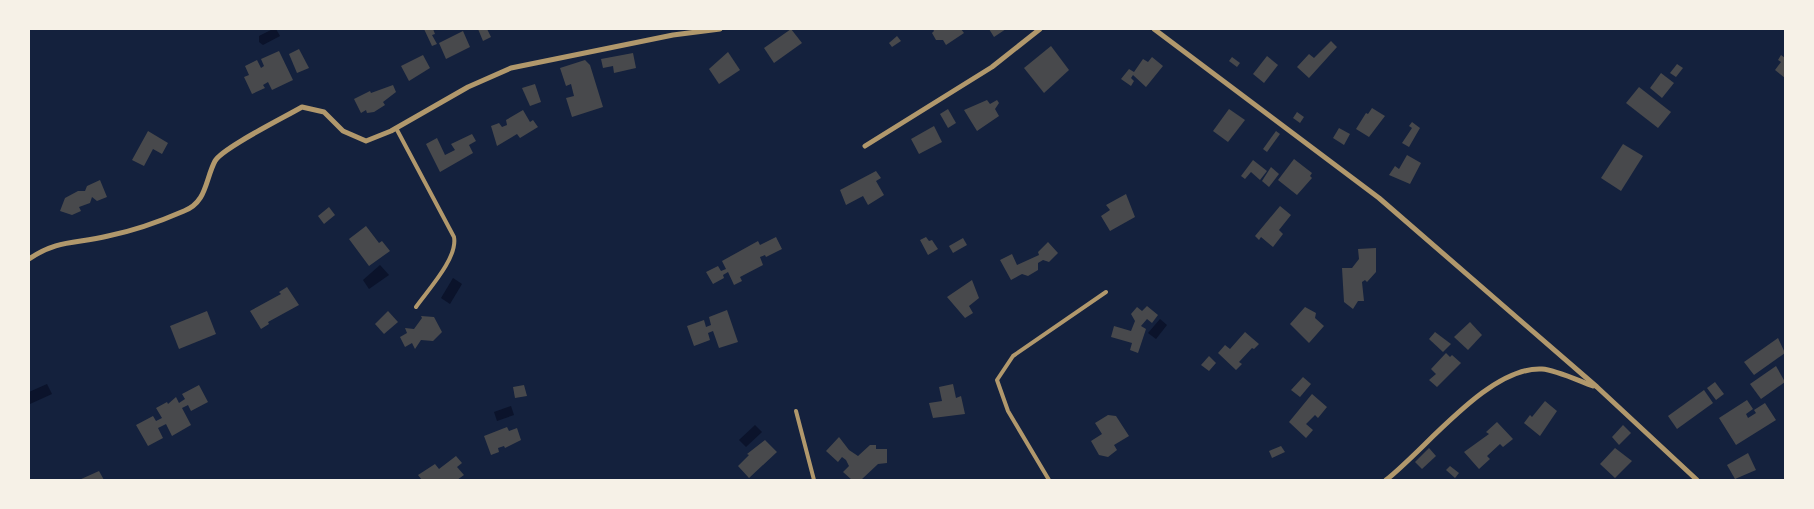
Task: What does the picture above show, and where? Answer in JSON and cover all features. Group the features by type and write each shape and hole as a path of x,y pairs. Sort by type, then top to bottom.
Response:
{"street":[{"path":"29,259 42,250 66,241 108,236 186,211 202,199 215,160 232,147 302,107 324,112 343,131 366,141 396,128 468,87 512,68 673,35 720,29"},
{"path":"865,146 992,66 1040,29"},
{"path":"1154,29 1379,198 1597,387 1697,480"},
{"path":"1386,480 1485,390 1514,374 1542,369 1597,387"}],"lane":[{"path":"396,128 454,237 455,246 451,256 416,308"},
{"path":"1049,480 1008,412 997,380 1013,356 1106,292"},
{"path":"796,412 814,480"}],"water":[{"path":"276,29 280,36 263,45 259,42 259,36"},
{"path":"380,265 389,275 369,289 363,280"},
{"path":"453,278 462,284 450,304 441,298"},
{"path":"1160,319 1167,325 1156,339 1148,333"},
{"path":"47,384 52,394 30,404 29,392"},
{"path":"511,406 514,415 497,421 494,412"},
{"path":"755,425 762,432 746,447 739,440"}],"building":[{"path":"424,29 433,29 435,34 432,35 437,44 432,46"},
{"path":"478,29 487,29 491,37 483,41"},
{"path":"791,29 802,43 774,63 764,48"},
{"path":"933,29 961,29 964,33 946,45 943,40 936,40 932,33"},
{"path":"989,29 1006,29 994,37"},
{"path":"463,31 470,47 446,59 439,43"},
{"path":"897,36 901,41 892,47 889,43"},
{"path":"1331,41 1337,47 1309,78 1297,67 1309,54 1314,58"},
{"path":"1051,46 1069,70 1044,93 1024,68"},
{"path":"299,49 309,68 297,73 289,54"},
{"path":"279,51 293,80 272,90 268,82 263,85 265,88 252,94 244,77 249,75 245,66 257,60 261,68 264,66 261,59"},
{"path":"728,52 740,70 719,84 709,69"},
{"path":"633,53 636,68 614,73 613,66 603,68 601,59"},
{"path":"423,55 430,68 409,81 401,66"},
{"path":"1781,55 1785,58 1785,78 1775,70 1781,62 1778,60"},
{"path":"1267,56 1278,65 1264,83 1253,74"},
{"path":"1152,57 1163,66 1146,87 1133,75 1131,78 1134,81 1131,86 1121,79 1129,69 1134,72 1143,59 1148,62"},
{"path":"1232,57 1240,63 1237,67 1229,61"},
{"path":"585,60 590,65 603,107 572,117 566,98 574,96 571,84 566,86 560,68"},
{"path":"1677,64 1683,68 1676,77 1670,73"},
{"path":"1661,73 1674,83 1662,98 1650,88"},
{"path":"535,84 541,102 530,106 522,88"},
{"path":"393,85 396,92 383,102 385,105 374,112 367,113 366,110 361,113 354,99 370,91 371,93"},
{"path":"1639,87 1671,112 1658,128 1626,103"},
{"path":"987,100 990,104 997,100 999,103 995,109 999,116 977,131 964,110"},
{"path":"1372,108 1385,116 1369,137 1356,129 1366,113 1368,114"},
{"path":"948,109 956,123 948,128 940,114"},
{"path":"1229,109 1245,120 1228,142 1213,131"},
{"path":"523,110 530,122 533,120 538,127 520,138 517,134 497,146 491,126 499,123 502,127 507,125 506,120"},
{"path":"1297,112 1304,117 1300,123 1293,118"},
{"path":"1412,122 1420,128 1409,147 1402,143 1412,128 1409,126"},
{"path":"934,126 942,142 919,154 911,139"},
{"path":"1339,128 1350,134 1344,145 1333,138"},
{"path":"148,131 168,143 162,154 153,149 144,166 132,160"},
{"path":"1276,131 1280,134 1267,152 1263,149"},
{"path":"472,134 476,141 469,145 473,153 440,172 426,144 437,138 445,155 455,150 451,144"},
{"path":"1623,144 1643,156 1621,191 1601,178"},
{"path":"1407,155 1421,163 1410,184 1389,175 1395,166 1399,169"},
{"path":"1294,159 1312,173 1310,176 1312,178 1297,195 1278,180"},
{"path":"1253,160 1267,171 1260,180 1251,172 1245,179 1241,176"},
{"path":"1271,167 1279,174 1269,187 1262,181"},
{"path":"876,171 881,178 876,181 884,195 868,205 863,196 846,205 840,190"},
{"path":"100,180 107,197 97,201 92,197 90,203 79,207 81,211 72,215 60,211 65,198 78,191 85,191 87,186"},
{"path":"1126,194 1135,217 1110,231 1101,216 1110,210 1106,205"},
{"path":"1280,206 1291,215 1279,230 1283,234 1273,247 1261,237 1259,240 1255,236"},
{"path":"329,207 335,215 324,224 318,216"},
{"path":"366,226 379,243 382,241 390,251 369,266 349,239"},
{"path":"776,237 782,249 766,257 765,255 760,257 763,265 740,277 742,281 734,285 728,272 723,275 724,278 713,284 706,272 718,266 721,271 726,269 722,261 758,241 760,245"},
{"path":"926,237 929,241 932,240 938,249 928,255 920,240"},
{"path":"963,238 967,245 953,253 949,246"},
{"path":"1048,242 1058,253 1049,262 1043,260 1038,263 1038,270 1028,276 1022,274 1011,280 1000,260 1012,254 1017,265 1039,255 1038,252"},
{"path":"1376,248 1376,272 1367,282 1365,280 1362,282 1364,301 1358,301 1353,309 1344,302 1342,268 1352,268 1359,259 1358,249"},
{"path":"972,280 979,298 969,306 973,313 965,318 947,297"},
{"path":"287,287 299,305 268,322 269,324 261,329 250,311 281,294 279,292"},
{"path":"1147,306 1158,315 1152,323 1147,319 1141,326 1146,329 1138,353 1130,350 1132,343 1111,337 1114,326 1131,331 1135,321 1131,314 1137,307 1142,311"},
{"path":"1305,307 1316,313 1315,318 1324,326 1309,343 1290,324"},
{"path":"727,310 738,342 719,348 713,331 708,333 710,340 694,346 687,326 704,320 706,327 711,325 709,317"},
{"path":"207,311 216,334 179,349 170,326"},
{"path":"388,311 398,322 384,334 375,324"},
{"path":"421,316 434,317 442,332 433,341 421,340 415,349 412,343 405,347 400,337 407,333 405,328 414,329 422,318"},
{"path":"1470,322 1482,335 1468,350 1454,337"},
{"path":"1245,332 1259,344 1254,349 1252,348 1239,362 1242,364 1236,370 1218,353 1225,345 1230,349"},
{"path":"1435,332 1451,344 1443,352 1429,339"},
{"path":"1778,338 1785,353 1754,375 1744,362"},
{"path":"1446,353 1450,357 1452,355 1461,363 1437,387 1429,380 1436,374 1431,369"},
{"path":"1209,356 1216,363 1209,371 1201,365"},
{"path":"1776,366 1785,382 1761,399 1750,384"},
{"path":"1303,377 1311,384 1300,397 1291,390"},
{"path":"1715,382 1724,394 1716,400 1707,388"},
{"path":"953,384 956,398 961,396 965,414 933,418 929,403 942,401 939,387"},
{"path":"199,385 208,402 191,411 188,405 182,408 191,425 172,436 166,424 158,428 163,438 148,446 136,425 153,416 156,421 162,418 156,408 167,402 168,404 176,397 179,403 185,399 182,394"},
{"path":"524,385 527,396 515,398 513,387"},
{"path":"1704,390 1713,403 1677,429 1668,416"},
{"path":"1312,394 1327,407 1318,418 1315,415 1306,424 1313,430 1306,438 1289,422"},
{"path":"1747,400 1753,409 1746,414 1748,418 1756,413 1754,410 1765,403 1776,420 1736,445 1719,418"},
{"path":"1545,401 1557,411 1540,436 1524,423 1530,415 1532,417"},
{"path":"1108,415 1116,416 1129,436 1114,445 1117,450 1108,457 1099,455 1091,441 1102,434 1095,423"},
{"path":"1497,422 1513,439 1503,447 1500,444 1487,456 1490,459 1479,469 1464,452 1489,434 1486,432"},
{"path":"1623,425 1631,433 1619,445 1612,437"},
{"path":"507,427 509,431 517,428 521,440 505,448 504,446 498,448 499,452 491,455 484,436"},
{"path":"839,437 849,450 858,456 870,445 876,445 876,449 887,449 887,463 878,464 861,480 852,480 843,472 849,466 846,460 842,457 838,462 826,451"},
{"path":"765,440 777,452 749,478 738,466 749,455 747,454"},
{"path":"1281,446 1285,452 1272,458 1269,451"},
{"path":"1429,448 1436,456 1422,469 1415,462"},
{"path":"1615,448 1632,461 1615,478 1600,464"},
{"path":"1748,453 1756,470 1735,479 1727,465"},
{"path":"456,456 462,463 457,467 464,475 457,480 422,480 418,475 435,464 439,469"},
{"path":"1450,466 1459,473 1455,478 1446,470"},
{"path":"99,471 104,480 79,480"}]}
